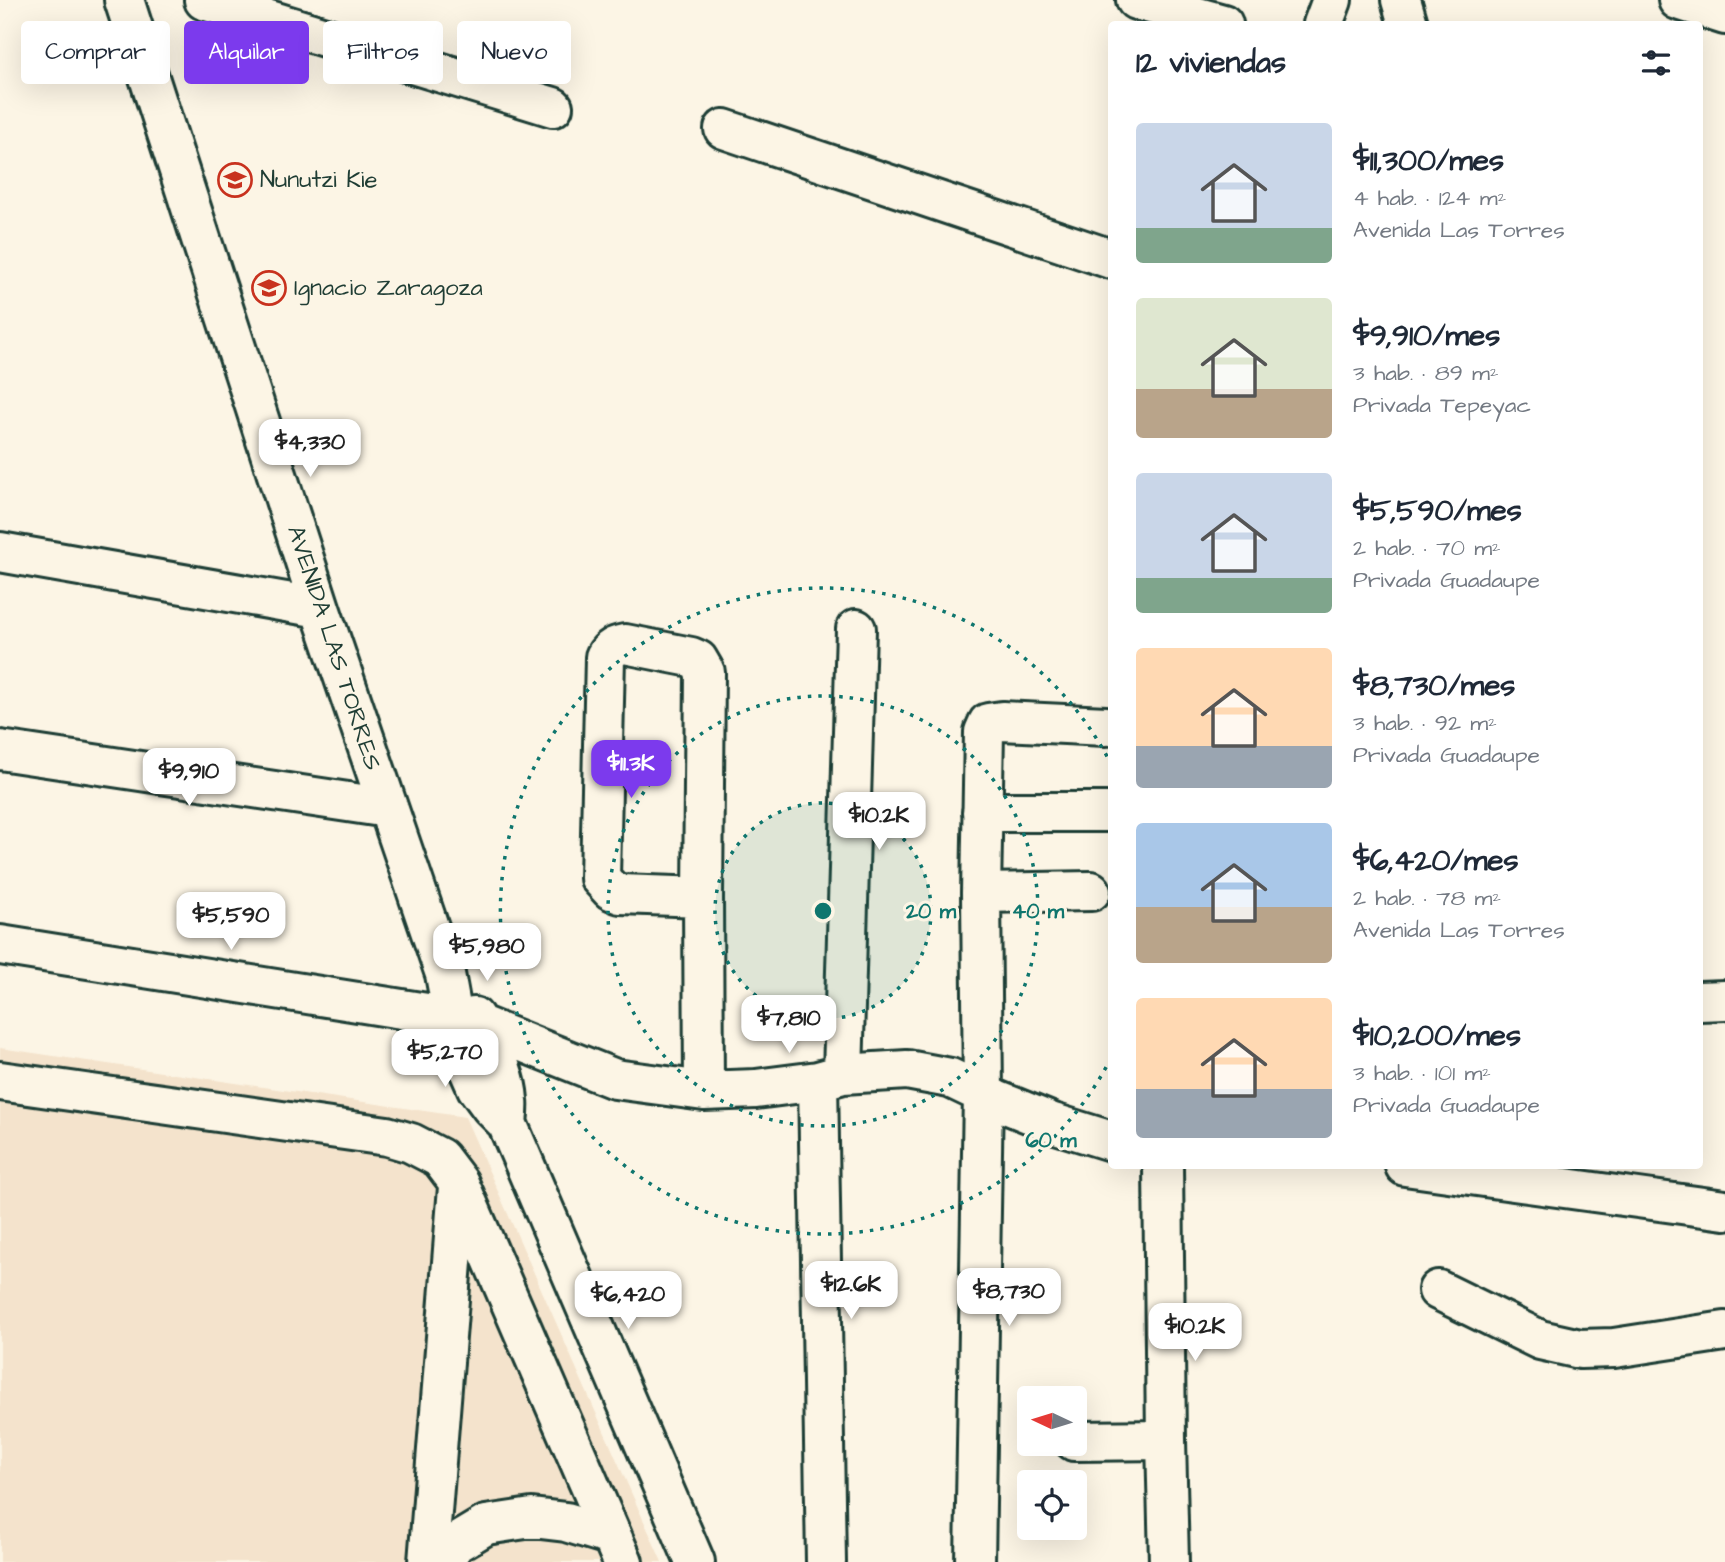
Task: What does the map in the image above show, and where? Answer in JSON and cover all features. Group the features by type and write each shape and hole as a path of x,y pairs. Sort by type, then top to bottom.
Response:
{"street":[{"name":"AVENIDA LAS TORRES","path":"124,0 320,608 445,974 466,1021 494,1052 505,1081 509,1102 507,1123 695,1562"},
{"path":"204,0 553,107"},
{"path":"1136,0 1212,21"},
{"path":"1324,21 1332,0"},
{"path":"1401,0 1407,21"},
{"path":"1678,0 1725,15"},
{"path":"724,129 1108,258"},
{"path":"0,552 320,608"},
{"path":"826,1562 830,1078 856,629"},
{"path":"703,897 620,894 611,890 600,878 605,657 609,649 616,646 625,644 691,657 698,660 705,672 704,1091"},
{"path":"975,1562 983,1094 981,893 984,733 988,723 1002,721 1106,726"},
{"path":"0,750 388,808"},
{"path":"982,811 1106,812"},
{"path":"981,893 1091,891"},
{"path":"0,945 466,1021 615,1079 704,1091 756,1089 907,1070 950,1078 1053,1123 1108,1140"},
{"path":"1703,1001 1725,1000"},
{"path":"0,1081 387,1136 411,1143 440,1158 459,1183 618,1549"},
{"path":"1163,1169 1169,1562"},
{"path":"1427,1169 1725,1210"},
{"path":"428,1562 459,1183"},
{"path":"1438,1290 1540,1340 1580,1349 1614,1348 1725,1331"},
{"path":"1087,1441 1166,1440"},
{"path":"441,1562 456,1543 486,1524 532,1518 566,1522 618,1549"}],"shaded area":[{"path":"0,1048 465,1117 662,1562 0,1562"}],"place":[{"name":"Nunutzi Kie","path":"235,180"},
{"name":"Ignacio Zaragoza","path":"269,288"}]}
